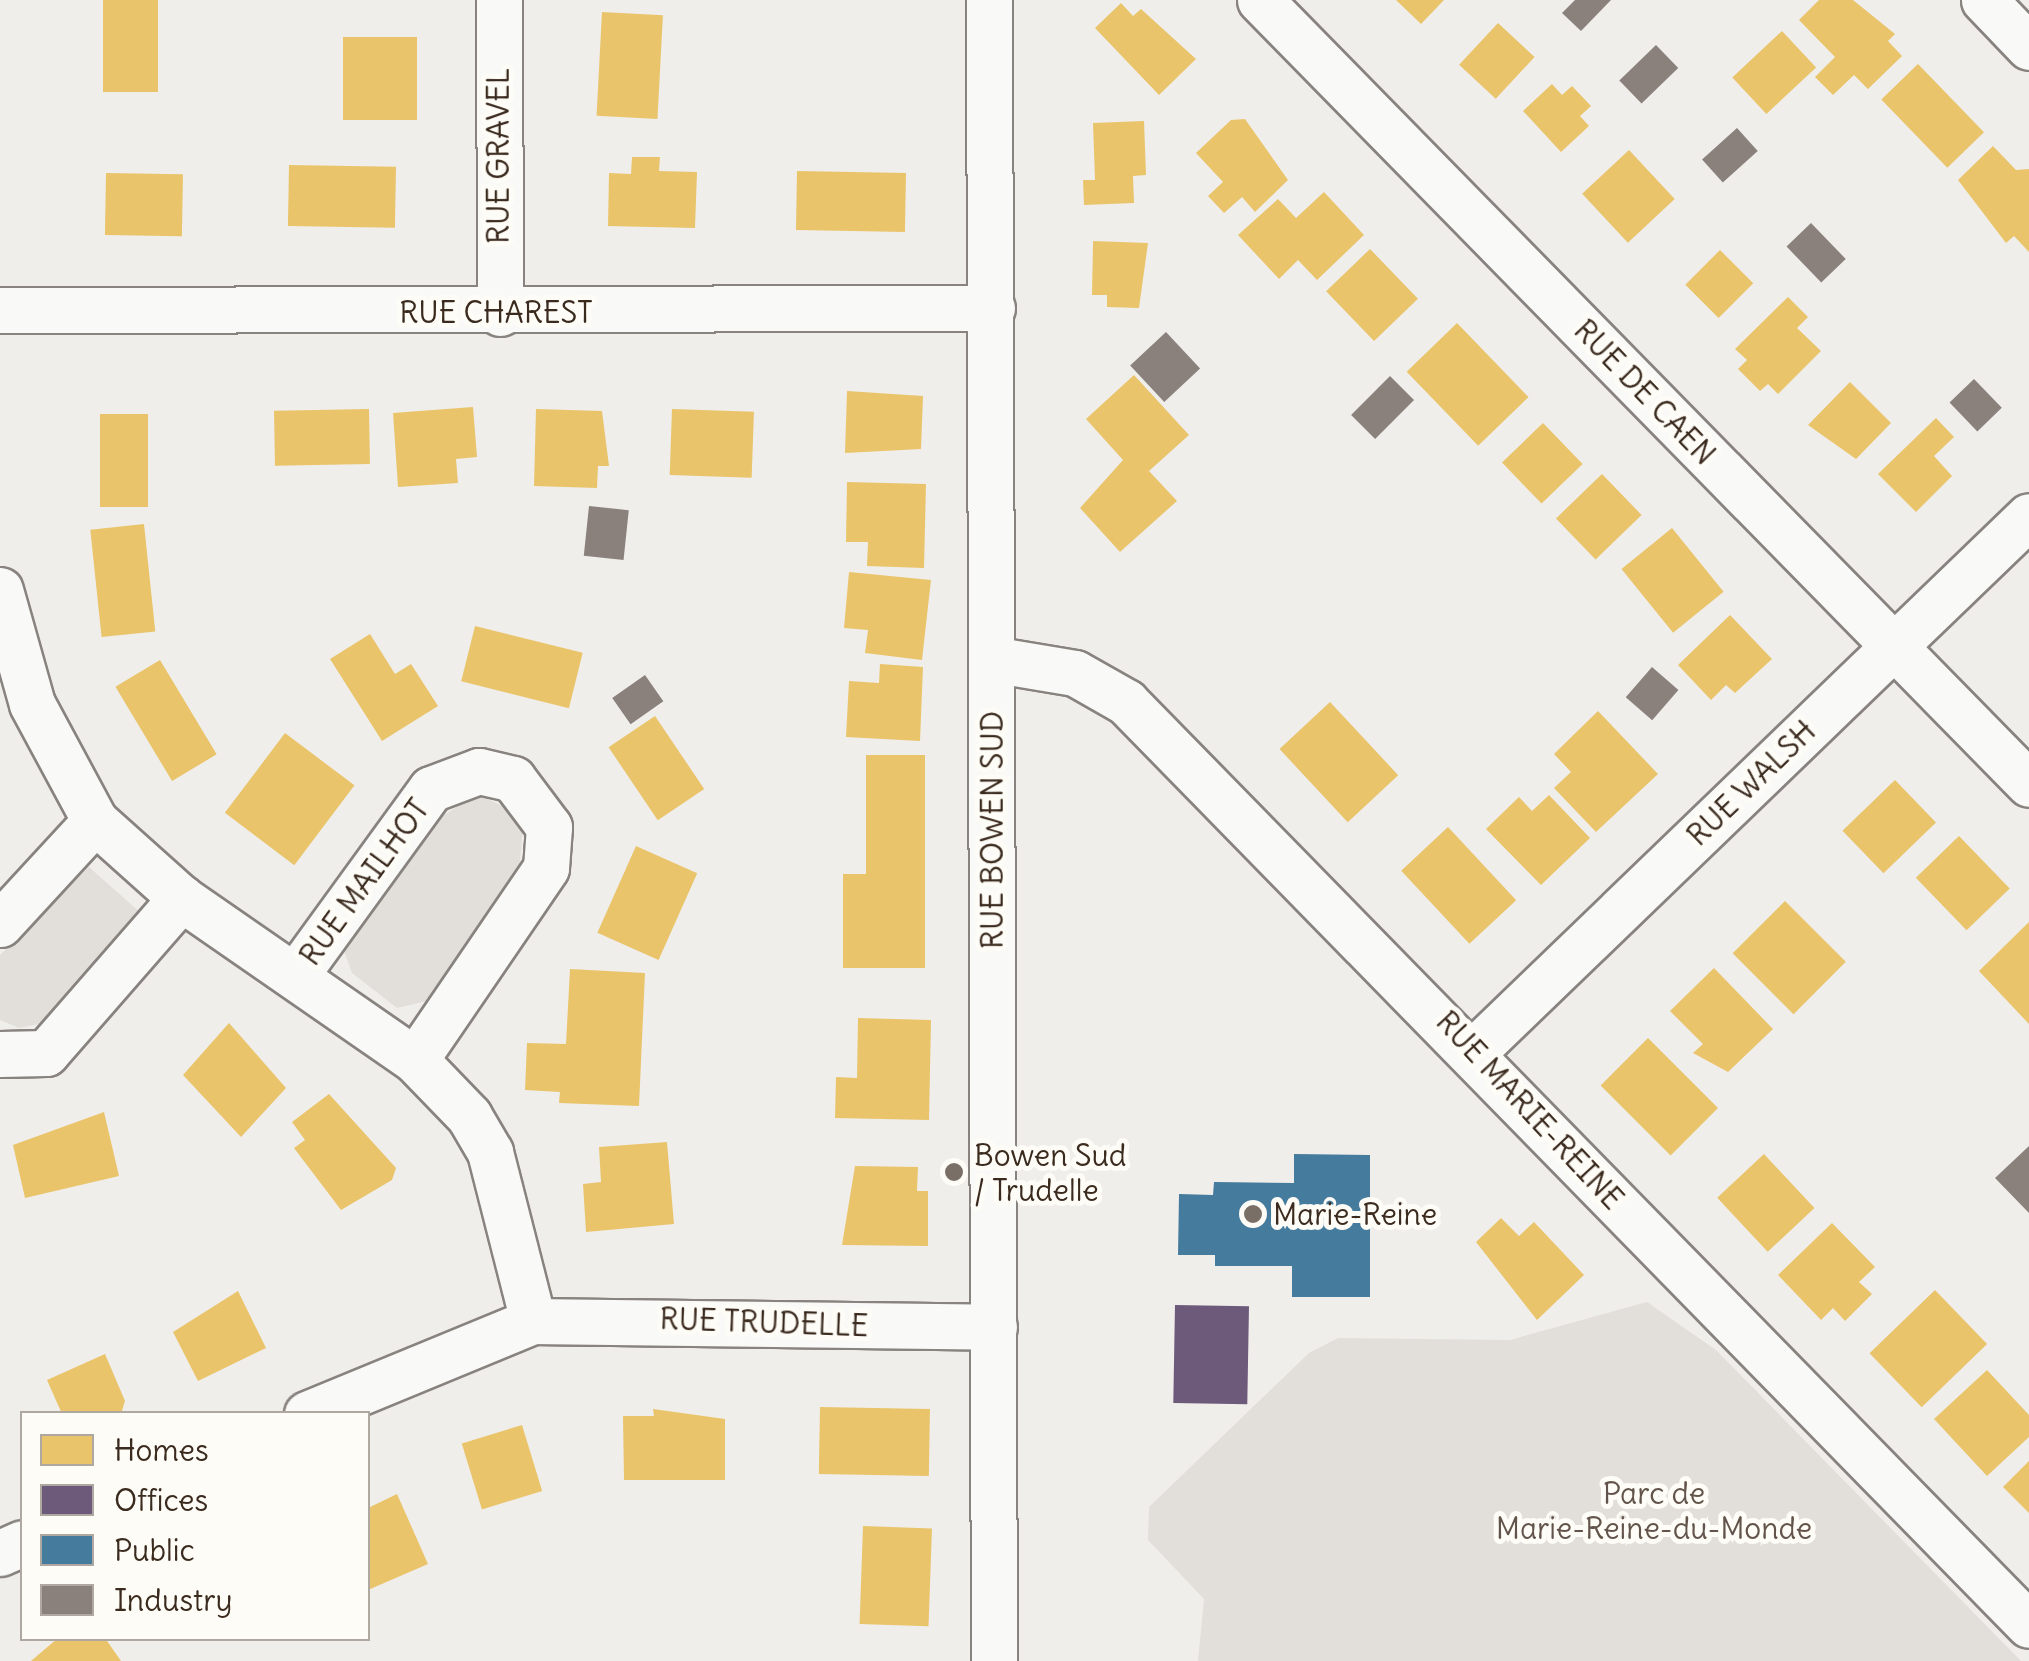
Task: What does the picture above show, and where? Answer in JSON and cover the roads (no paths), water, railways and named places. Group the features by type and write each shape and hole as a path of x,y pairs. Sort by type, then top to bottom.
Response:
{"street":[{"name":"RUE GRAVEL","path":"499,0 500,312"},
{"name":"RUE BOWEN SUD","path":"989,0 994,1661"},
{"name":"RUE DE CAEN","path":"1260,0 2029,784"},
{"path":"1984,0 2029,48"},
{"name":"RUE CHAREST","path":"0,310 500,312 992,308"},
{"name":"RUE WALSH","path":"1474,1052 2029,516"},
{"name":"RUE MAILHOT","path":"0,590 32,704 94,821 181,898 415,1060 490,1152 534,1321"},
{"name":"RUE MARIE-REINE","path":"991,659 1075,673 1126,702 1474,1052 2029,1625"},
{"name":"RUE MAILHOT","path":"294,976 431,789 479,771 513,780 549,827 546,868 415,1060"},
{"path":"0,924 94,821"},
{"path":"0,1054 46,1053 181,898"},
{"path":"314,1411 534,1321"},
{"name":"RUE TRUDELLE","path":"534,1321 994,1327"}],"place":[{"name":"Bowen Sud / Trudelle","path":"954,1172"},
{"name":"Marie-Reine","path":"1253,1214"}],"park label":[{"name":"Parc de Marie-Reine-du-Monde","path":"1654,1510"}]}
